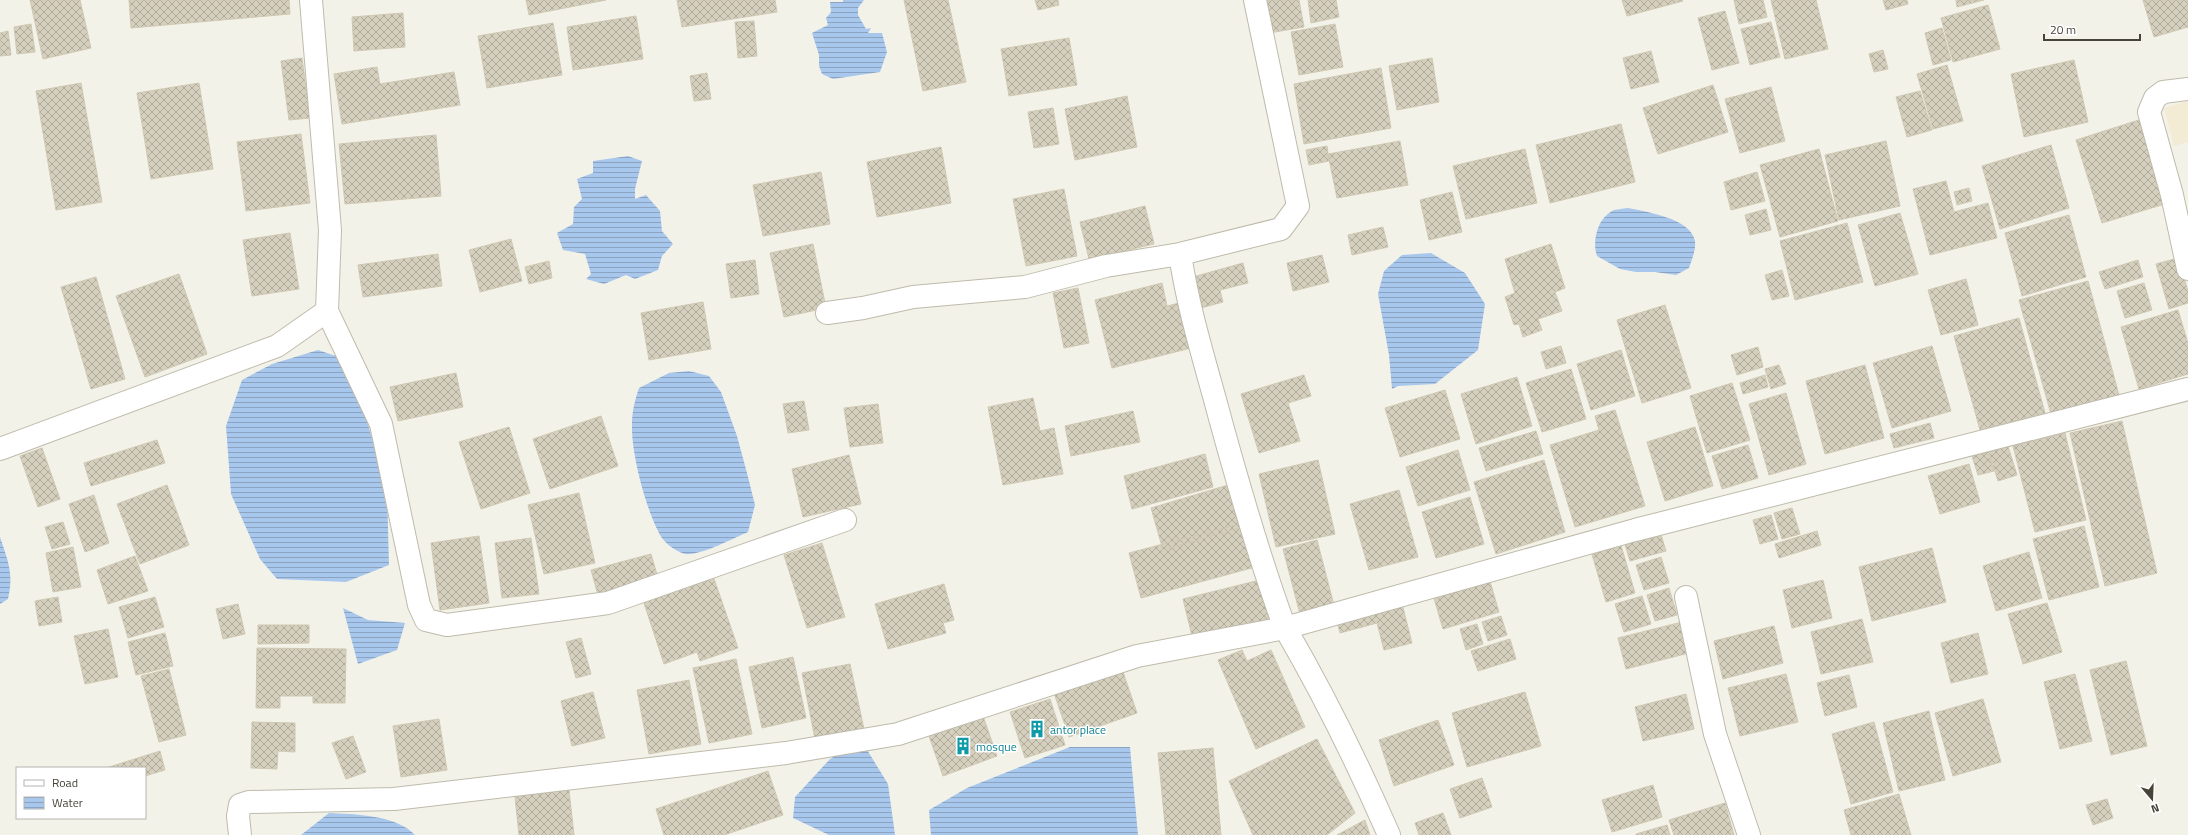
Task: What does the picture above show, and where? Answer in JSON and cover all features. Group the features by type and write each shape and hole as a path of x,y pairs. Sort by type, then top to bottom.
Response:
{"street":[{"path":"312,0 330,230 327,311 381,424 419,605 426,620 447,625 608,603 845,520"},
{"path":"827,313 863,308 913,297 1025,287 1106,266 1180,254 1281,229 1298,206 1255,0"},
{"path":"2188,88 2163,92 2154,98 2149,112 2172,195 2188,269"},
{"path":"1180,254 1185,286 1261,564 1285,628 1317,683 1357,762 1389,835"},
{"path":"0,449 277,346 327,311"},
{"path":"240,835 238,816 240,805 249,802 394,799 786,753 898,734 1137,656 1285,628 1635,530 2188,389"},
{"path":"1686,597 1715,734 1749,835"}],"shaded area":[{"path":"2188,101 2188,142 2174,146 2164,108"}],"water":[{"path":"843,0 864,0 858,8 858,15 866,29 871,28 868,33 882,33 887,52 880,72 833,79 822,74 819,66 819,55 812,33 828,25 826,18 831,12 830,2 843,2"},
{"path":"628,156 642,161 635,189 635,199 646,195 660,211 662,231 673,244 662,256 658,270 635,279 626,275 604,284 586,279 591,274 585,254 563,250 557,233 573,224 574,207 582,199 577,179 593,173 593,161"},
{"path":"1628,208 1667,217 1685,227 1692,233 1695,244 1689,268 1676,275 1655,272 1636,272 1620,269 1597,256 1595,244 1599,225 1612,211"},
{"path":"1431,253 1465,273 1485,304 1478,350 1435,384 1398,386 1392,389 1389,355 1378,294 1384,271 1402,255"},
{"path":"318,350 336,356 363,407 387,490 389,565 346,582 277,579 260,559 231,494 226,426 242,380 272,364"},
{"path":"689,371 709,376 721,392 737,436 755,505 748,532 708,550 685,554 677,551 665,542 653,520 636,464 632,424 634,406 639,388 669,373"},
{"path":"0,537 8,561 10,590 8,599 0,604"},
{"path":"343,608 368,620 405,623 397,650 358,664"},
{"path":"861,740 888,784 895,835 829,835 793,818 795,797 830,759"},
{"path":"1070,747 1130,747 1138,835 931,835 929,810 967,788"},
{"path":"329,813 375,817 397,823 407,828 415,835 301,835"}],"building":[{"path":"30,0 80,0 91,48 43,59"},
{"path":"129,0 289,0 290,14 131,28"},
{"path":"526,0 606,0 529,15"},
{"path":"677,0 775,0 777,12 682,27"},
{"path":"904,0 948,0 966,82 923,91"},
{"path":"1035,0 1058,0 1059,5 1038,10"},
{"path":"1263,0 1299,0 1304,27 1269,33"},
{"path":"1308,0 1336,0 1339,17 1311,23"},
{"path":"1622,0 1682,0 1683,1 1627,16"},
{"path":"1734,0 1763,0 1767,17 1739,24"},
{"path":"1771,0 1816,0 1828,49 1785,59"},
{"path":"1883,0 1907,0 1908,4 1886,10"},
{"path":"1956,0 1984,0 1957,7"},
{"path":"2143,0 2188,0 2188,27 2154,37"},
{"path":"1988,5 2000,49 1953,62 1941,18"},
{"path":"1725,11 1739,63 1712,70 1698,18"},
{"path":"403,13 405,47 354,51 352,17"},
{"path":"636,16 643,59 573,70 567,27"},
{"path":"754,21 757,56 738,58 735,22"},
{"path":"1771,22 1780,57 1750,65 1741,29"},
{"path":"553,23 562,75 487,88 478,36"},
{"path":"31,24 35,52 17,54 14,27"},
{"path":"1335,24 1343,67 1299,75 1291,32"},
{"path":"1942,28 1951,60 1933,65 1925,33"},
{"path":"8,31 11,55 0,56 0,33"},
{"path":"1069,38 1077,85 1009,96 1001,49"},
{"path":"1883,50 1888,69 1874,72 1869,54"},
{"path":"1651,51 1659,82 1631,89 1623,58"},
{"path":"302,58 310,118 289,120 281,61"},
{"path":"1432,58 1439,102 1397,110 1389,66"},
{"path":"2074,60 2088,122 2024,137 2011,74"},
{"path":"1947,65 1963,121 1933,129 1917,74"},
{"path":"377,67 380,84 454,72 460,105 342,124 334,74"},
{"path":"1381,68 1391,128 1304,144 1294,84"},
{"path":"707,73 711,99 694,101 690,76"},
{"path":"81,83 102,202 56,210 36,91"},
{"path":"199,83 213,169 151,179 137,93"},
{"path":"1713,85 1728,132 1658,154 1643,108"},
{"path":"1771,87 1785,141 1740,153 1725,99"},
{"path":"1920,91 1932,130 1907,137 1896,97"},
{"path":"1127,96 1137,147 1075,160 1065,109"},
{"path":"1053,108 1059,144 1034,148 1028,112"},
{"path":"2142,119 2168,203 2102,223 2076,140"},
{"path":"1621,124 1635,182 1550,203 1536,145"},
{"path":"301,134 310,203 246,211 237,142"},
{"path":"436,135 441,196 345,204 339,144"},
{"path":"1400,141 1408,185 1337,198 1328,154"},
{"path":"1886,141 1900,206 1839,220 1825,155"},
{"path":"2051,145 2069,208 2000,229 1982,166"},
{"path":"1327,146 1329,161 1309,165 1306,150"},
{"path":"941,147 951,203 877,217 867,162"},
{"path":"1525,149 1537,203 1466,219 1453,166"},
{"path":"1819,149 1838,221 1780,237 1760,165"},
{"path":"821,172 830,224 763,236 753,185"},
{"path":"1757,172 1765,201 1731,210 1724,182"},
{"path":"1946,181 1954,212 1988,203 1997,238 1930,255 1913,189"},
{"path":"1969,188 1972,201 1957,205 1954,192"},
{"path":"1064,189 1077,256 1026,266 1013,199"},
{"path":"1452,192 1462,232 1429,240 1420,200"},
{"path":"1145,206 1154,244 1089,259 1080,222"},
{"path":"1766,209 1771,230 1750,235 1745,215"},
{"path":"1900,213 1918,274 1875,286 1858,225"},
{"path":"2069,215 2086,277 2022,296 2005,233"},
{"path":"1847,223 1863,282 1795,300 1780,241"},
{"path":"1383,227 1388,247 1352,255 1348,235"},
{"path":"290,233 299,289 252,296 243,240"},
{"path":"511,239 522,281 480,292 469,250"},
{"path":"813,244 826,308 784,317 770,253"},
{"path":"1551,244 1565,288 1555,292 1562,311 1538,319 1542,330 1523,337 1519,324 1514,325 1505,297 1515,293 1505,259"},
{"path":"438,254 442,286 363,297 358,265"},
{"path":"1322,255 1329,282 1293,291 1287,263"},
{"path":"2178,258 2188,291 2188,303 2169,309 2156,264"},
{"path":"755,260 759,294 731,298 726,264"},
{"path":"2138,260 2143,277 2105,289 2099,272"},
{"path":"549,261 552,278 529,284 525,267"},
{"path":"1243,263 1248,283 1220,290 1223,302 1201,308 1193,277"},
{"path":"1782,270 1789,296 1772,300 1765,275"},
{"path":"179,274 207,354 145,377 116,296"},
{"path":"96,277 125,379 91,389 61,287"},
{"path":"1966,279 1978,325 1941,335 1928,290"},
{"path":"2088,281 2119,395 2051,414 2019,300"},
{"path":"1162,283 1167,306 1179,303 1191,348 1112,368 1095,300"},
{"path":"2144,283 2152,310 2125,318 2117,291"},
{"path":"1078,288 1089,343 1064,348 1053,293"},
{"path":"703,302 711,349 649,360 641,313"},
{"path":"1665,305 1691,388 1642,403 1617,320"},
{"path":"2178,310 2188,343 2188,374 2139,389 2121,327"},
{"path":"2019,318 2045,413 1980,430 1954,336"},
{"path":"1561,346 1566,363 1546,369 1541,352"},
{"path":"1932,346 1951,411 1892,428 1873,363"},
{"path":"1758,347 1763,367 1737,375 1731,355"},
{"path":"1621,350 1635,396 1591,410 1577,364"},
{"path":"1779,365 1786,384 1771,389 1765,369"},
{"path":"1865,365 1884,438 1825,454 1806,381"},
{"path":"1571,369 1586,419 1542,432 1526,383"},
{"path":"456,373 463,407 398,421 390,387"},
{"path":"1304,375 1311,396 1288,403 1300,441 1259,453 1241,394"},
{"path":"1765,375 1768,387 1743,394 1740,383"},
{"path":"1517,377 1532,426 1476,444 1461,394"},
{"path":"1732,383 1750,440 1707,453 1690,396"},
{"path":"1445,390 1460,439 1400,457 1385,408"},
{"path":"1786,393 1806,464 1769,475 1749,404"},
{"path":"1033,398 1040,431 1054,428 1063,474 1003,485 988,407"},
{"path":"804,401 809,430 788,433 783,404"},
{"path":"878,404 883,443 850,447 844,408"},
{"path":"1615,410 1645,506 1575,527 1550,445 1599,430 1595,416"},
{"path":"1133,411 1140,442 1071,456 1065,426"},
{"path":"601,416 618,466 550,489 533,439"},
{"path":"2122,421 2157,573 2105,586 2070,433"},
{"path":"1930,423 1934,438 1894,448 1890,434"},
{"path":"509,427 530,493 481,509 459,442"},
{"path":"1695,427 1713,486 1665,501 1647,442"},
{"path":"1536,431 1543,454 1486,471 1479,448"},
{"path":"2065,433 2086,520 2035,532 2013,446"},
{"path":"157,440 165,463 91,486 84,463"},
{"path":"1748,445 1758,478 1722,489 1712,456"},
{"path":"2008,446 2017,475 1998,481 1989,452"},
{"path":"42,448 60,499 38,507 20,456"},
{"path":"1458,450 1470,490 1418,506 1406,467"},
{"path":"1988,451 1994,471 1978,475 1972,456"},
{"path":"1205,454 1213,487 1132,509 1124,476"},
{"path":"849,455 861,504 803,517 792,469"},
{"path":"1318,460 1335,534 1276,547 1259,474"},
{"path":"1544,460 1565,532 1496,554 1474,482"},
{"path":"1969,464 1980,502 1940,514 1928,476"},
{"path":"1238,482 1250,525 1163,550 1151,508"},
{"path":"167,485 189,545 140,564 117,504"},
{"path":"1399,490 1418,557 1369,570 1350,504"},
{"path":"579,493 595,563 544,574 528,505"},
{"path":"94,495 109,543 85,552 69,504"},
{"path":"1470,497 1484,544 1436,558 1422,512"},
{"path":"1792,508 1800,534 1782,539 1774,513"},
{"path":"1771,515 1778,539 1760,544 1753,520"},
{"path":"63,522 70,544 52,549 45,527"},
{"path":"1247,522 1259,566 1141,598 1129,553"},
{"path":"2084,526 2099,587 2049,600 2033,539"},
{"path":"1659,528 1666,551 1630,561 1623,538"},
{"path":"1817,531 1821,545 1779,558 1775,544"},
{"path":"479,536 489,603 440,610 431,543"},
{"path":"531,538 539,594 502,598 495,543"},
{"path":"1317,540 1335,609 1301,618 1283,549"},
{"path":"1620,542 1635,593 1606,602 1591,551"},
{"path":"822,543 845,617 807,628 784,555"},
{"path":"73,547 81,587 53,592 46,553"},
{"path":"1932,548 1946,602 1872,621 1859,567"},
{"path":"2029,552 2042,598 1996,611 1983,566"},
{"path":"651,554 658,578 598,595 591,570"},
{"path":"135,556 148,591 108,604 97,570"},
{"path":"1661,557 1669,583 1644,590 1636,565"},
{"path":"712,573 738,648 700,661 697,652 664,664 642,597"},
{"path":"1489,578 1499,612 1443,629 1433,595"},
{"path":"1264,579 1274,620 1193,640 1183,599"},
{"path":"1823,580 1832,618 1792,628 1783,590"},
{"path":"944,584 954,620 943,623 946,633 888,649 875,604"},
{"path":"1669,588 1677,615 1655,621 1647,595"},
{"path":"1642,596 1651,624 1624,632 1615,604"},
{"path":"58,597 62,622 39,626 35,601"},
{"path":"155,597 164,627 128,638 119,607"},
{"path":"1401,600 1412,643 1384,650 1377,623 1340,633 1336,617"},
{"path":"2047,603 2062,652 2023,664 2008,614"},
{"path":"238,604 245,634 223,639 216,609"},
{"path":"1501,616 1507,635 1488,641 1482,622"},
{"path":"1862,619 1873,662 1821,674 1811,632"},
{"path":"1682,622 1689,653 1626,669 1618,638"},
{"path":"1477,624 1483,644 1466,650 1460,629"},
{"path":"258,625 309,625 309,643 258,644"},
{"path":"1774,626 1783,663 1723,679 1714,641"},
{"path":"108,629 118,677 85,684 74,636"},
{"path":"165,633 173,666 136,675 128,642"},
{"path":"1978,633 1988,674 1951,683 1941,643"},
{"path":"581,638 591,674 576,678 566,642"},
{"path":"1510,639 1516,659 1478,671 1471,651"},
{"path":"257,648 346,649 345,703 313,703 313,696 280,696 280,708 256,708"},
{"path":"1242,650 1247,661 1271,650 1305,727 1256,749 1218,660"},
{"path":"793,657 806,718 762,728 749,667"},
{"path":"736,659 752,734 709,743 693,668"},
{"path":"2126,661 2147,746 2111,755 2090,670"},
{"path":"850,664 864,729 815,739 802,673"},
{"path":"1121,666 1137,713 1069,737 1053,690"},
{"path":"169,669 186,735 159,742 141,676"},
{"path":"1786,674 1798,722 1740,736 1728,688"},
{"path":"2075,674 2092,741 2060,749 2044,682"},
{"path":"1849,675 1857,707 1825,716 1817,683"},
{"path":"689,680 701,744 649,754 637,690"},
{"path":"593,692 605,738 572,746 561,701"},
{"path":"1525,692 1541,746 1467,767 1452,713"},
{"path":"1686,694 1694,729 1643,741 1635,707"},
{"name":"antor place","path":"1050,699 1065,745 1025,758 1010,712"},
{"path":"1983,699 2001,762 1953,776 1935,713"},
{"path":"1929,711 1945,780 1899,791 1883,723"},
{"name":"mosque","path":"983,716 997,756 943,776 929,736"},
{"path":"439,719 447,770 401,777 393,726"},
{"path":"1438,720 1454,765 1394,786 1379,740"},
{"path":"252,722 295,723 295,752 278,751 277,769 251,768"},
{"path":"1874,722 1893,792 1851,804 1832,734"},
{"path":"353,736 366,772 346,779 332,743"},
{"path":"1317,739 1355,813 1327,835 1253,835 1229,781"},
{"path":"1213,748 1221,835 1166,835 1158,753"},
{"path":"160,751 165,770 146,776 146,767 109,767"},
{"path":"768,771 783,815 724,835 664,835 656,809"},
{"path":"1482,778 1492,807 1460,818 1450,789"},
{"path":"568,781 574,835 519,835 514,788"},
{"path":"1653,785 1662,817 1612,832 1602,800"},
{"path":"1899,794 1911,835 1851,835 1844,810"},
{"path":"2107,799 2113,818 2093,825 2086,805"},
{"path":"1725,803 1734,835 1674,835 1669,820"},
{"path":"1443,813 1451,835 1419,835 1415,823"},
{"path":"1365,820 1370,835 1337,835"},
{"path":"1667,825 1670,835 1636,835 1636,834"}],"place":[{"name":"antor place","path":"1037,729"},
{"name":"mosque","path":"963,746"}]}
